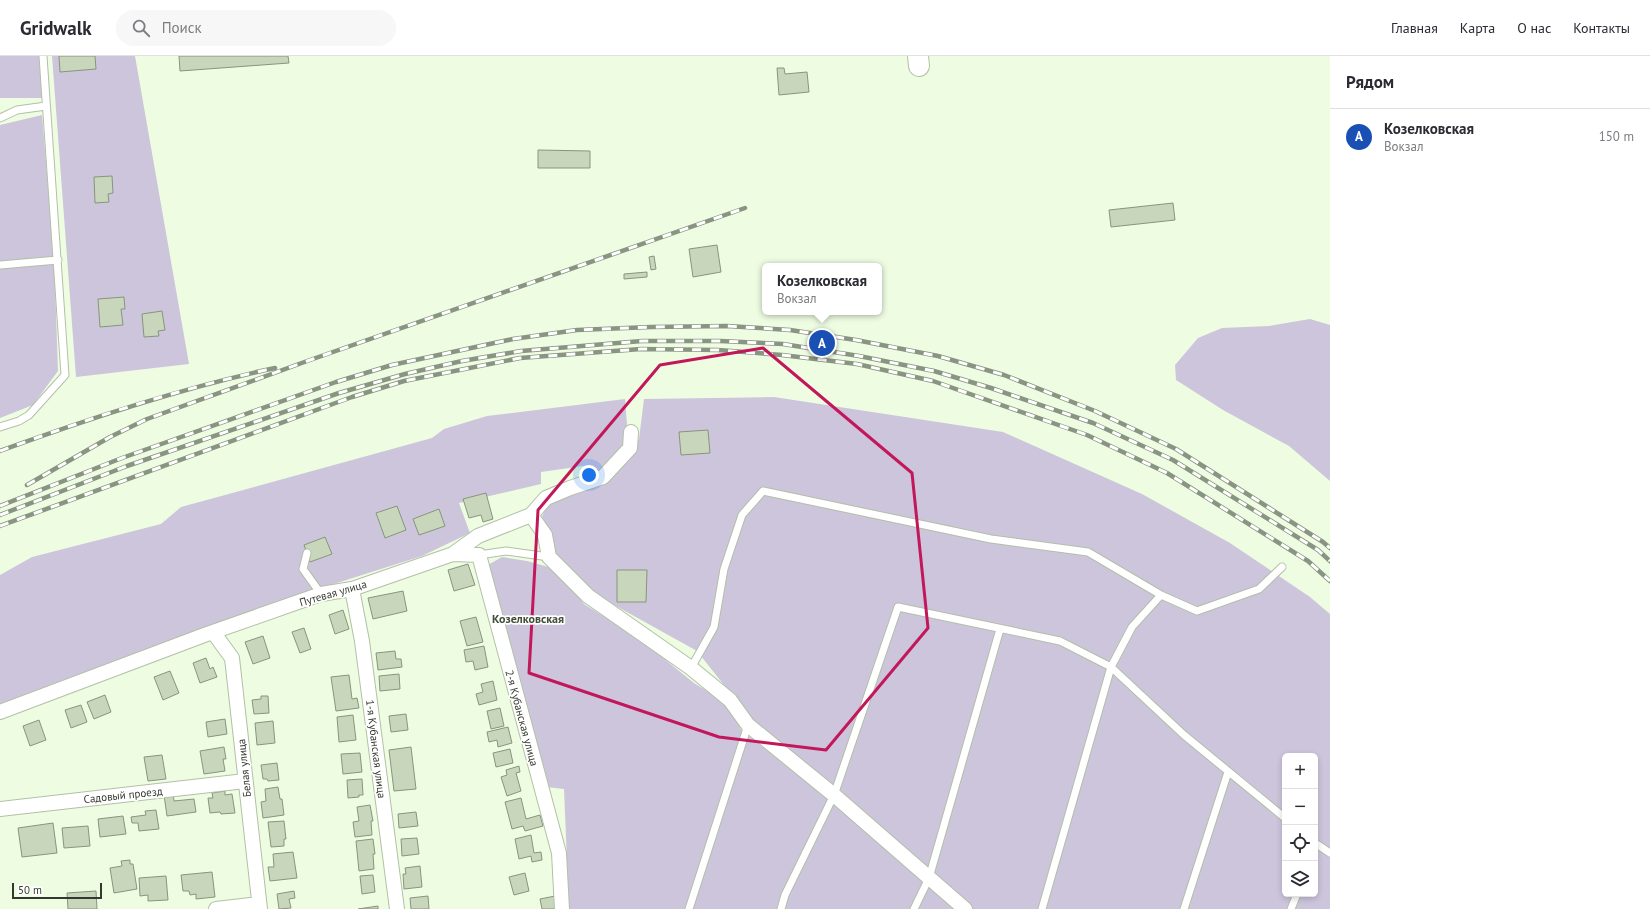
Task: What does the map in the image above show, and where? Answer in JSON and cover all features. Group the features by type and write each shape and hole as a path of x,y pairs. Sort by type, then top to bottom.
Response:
{"street":[{"name":"Путевая улица","path":"0,712 213,632 321,594 352,589 452,554 478,536 531,515 546,498 603,477 630,448 631,432"},
{"path":"531,515 545,535 549,557 588,596 691,668 730,700 748,725 834,795 965,909"},
{"path":"452,554 479,555"},
{"name":"2-я Кубанская улица","path":"479,555 559,853 562,909"},
{"name":"1-я Кубанская улица","path":"352,589 362,640 396,909"},
{"name":"Белая улица","path":"213,632 232,658 260,907"},
{"name":"Садовый проезд","path":"0,809 245,781"},
{"path":"216,909 260,907"}],"lane":[{"path":"0,427 19,421 29,415 65,375 43,56"},
{"path":"0,118 17,110 46,106"},
{"path":"0,265 58,260"},
{"path":"691,668 714,627 724,569 742,515 763,491 991,539 1088,552 1161,595 1197,611 1259,589 1282,567"},
{"path":"479,555 506,551 549,557"},
{"path":"307,553 303,569 321,594"},
{"path":"1042,909 1111,667 1132,627 1161,595"},
{"path":"781,909 785,895 834,795 898,607 1060,641 1111,667 1184,735 1282,816"},
{"path":"914,909 929,878 1000,629"},
{"path":"689,909 748,725"},
{"path":"1184,909 1228,772"},
{"path":"1318,846 1330,853"},
{"path":"1291,909 1296,897"}],"highlighted area":[{"path":"763,348 912,473 928,628 826,750 719,737 529,673 538,510 660,365"}],"shaded area":[{"path":"0,56 39,56 42,98 0,98"},
{"path":"52,56 135,56 189,364 76,377"},
{"path":"42,115 54,255 58,371 33,405 0,418 0,125"},
{"path":"1310,319 1330,325 1330,481 1289,446 1223,410 1176,380 1175,365 1198,338 1222,328 1269,326"},
{"path":"774,397 1003,432 1142,494 1230,543 1310,597 1330,614 1330,909 973,909 754,723 697,651 589,591 555,554 542,516 550,502 613,477 639,439 644,399"},
{"path":"625,399 628,437 616,458 593,476 590,465 541,472 541,484 459,503 470,533 422,556 318,589 0,704 0,575 32,557 161,524 181,507 432,438 444,429 487,416"},
{"path":"502,557 527,561 552,568 570,586 584,604 641,640 694,683 731,706 741,730 836,805 954,909 569,909 564,789 546,787 486,566"}],"building":[{"path":"59,56 95,56 96,69 60,72"},
{"path":"179,56 288,56 289,63 180,71"},
{"path":"777,68 784,68 785,74 807,72 809,92 779,95"},
{"path":"538,150 590,151 590,168 538,168"},
{"path":"112,176 113,193 108,194 109,202 95,203 94,177"},
{"path":"1173,203 1175,220 1111,227 1109,210"},
{"path":"717,245 721,272 693,277 689,249"},
{"path":"654,256 656,269 651,270 649,257"},
{"path":"647,272 647,277 624,279 624,274"},
{"path":"124,297 125,309 121,309 123,325 100,327 98,299"},
{"path":"162,311 165,330 158,331 159,336 144,337 142,314"},
{"path":"708,430 710,453 681,455 679,432"},
{"path":"486,493 493,519 483,522 481,515 469,518 463,499"},
{"path":"397,506 406,530 385,538 376,513"},
{"path":"439,509 445,526 419,535 413,519"},
{"path":"325,537 332,554 310,562 304,545"},
{"path":"468,564 475,585 454,591 448,570"},
{"path":"617,570 647,570 646,602 617,602"},
{"path":"403,591 407,611 373,619 368,598"},
{"path":"343,610 349,629 335,634 329,615"},
{"path":"476,617 483,642 467,646 460,621"},
{"path":"304,628 311,649 300,653 292,632"},
{"path":"263,636 270,658 253,664 245,642"},
{"path":"484,646 488,667 475,670 473,661 466,662 464,650"},
{"path":"395,651 396,659 401,659 402,667 378,670 376,653"},
{"path":"206,658 210,669 213,667 217,677 200,683 193,663"},
{"path":"170,671 179,693 163,700 154,677"},
{"path":"399,674 400,689 380,691 379,676"},
{"path":"349,675 352,699 357,698 359,708 336,711 331,677"},
{"path":"493,681 497,700 479,705 476,694 483,692 481,684"},
{"path":"105,695 111,712 94,719 87,702"},
{"path":"261,696 268,696 269,713 254,714 252,700 261,699"},
{"path":"81,705 87,722 71,728 65,710"},
{"path":"500,708 504,726 491,729 487,711"},
{"path":"406,714 408,730 391,732 389,716"},
{"path":"353,715 356,740 339,742 337,717"},
{"path":"225,719 227,734 208,737 206,722"},
{"path":"39,720 46,740 30,746 23,726"},
{"path":"273,721 275,743 257,745 255,723"},
{"path":"508,727 512,743 498,747 497,740 489,742 487,732"},
{"path":"224,747 226,759 223,759 225,771 204,774 200,751"},
{"path":"411,747 416,789 394,791 389,750"},
{"path":"510,749 513,763 496,767 493,753"},
{"path":"360,753 362,772 343,774 341,754"},
{"path":"162,755 166,779 148,781 144,757"},
{"path":"277,763 279,780 268,781 267,779 263,779 261,765"},
{"path":"519,766 520,772 516,773 521,791 507,796 501,777 507,775 506,770"},
{"path":"362,779 363,795 348,798 347,780"},
{"path":"278,787 280,799 282,799 284,815 263,818 261,802 266,801 265,789"},
{"path":"225,791 225,795 232,794 235,813 210,813 208,798 213,798 212,793"},
{"path":"173,794 174,801 194,799 196,812 167,816 164,795"},
{"path":"521,798 526,819 540,815 543,826 525,831 523,826 512,829 505,802"},
{"path":"370,805 373,821 371,821 372,835 355,837 353,822 359,821 357,807"},
{"path":"156,810 159,829 139,831 138,823 132,823 131,817 146,815 145,811"},
{"path":"416,812 418,826 399,828 398,814"},
{"path":"123,816 126,834 100,837 98,819"},
{"path":"284,821 286,839 284,839 284,846 271,847 268,822"},
{"path":"53,823 57,853 22,857 18,828"},
{"path":"88,826 90,846 64,848 62,828"},
{"path":"531,835 534,853 541,852 542,860 532,862 531,856 519,859 515,839"},
{"path":"417,838 419,854 402,856 401,839"},
{"path":"373,839 375,854 373,854 374,869 359,871 356,841"},
{"path":"293,852 297,878 270,881 268,867 274,867 273,854"},
{"path":"130,860 130,864 133,864 137,889 114,893 110,868 122,866 121,861"},
{"path":"420,866 422,887 404,889 403,874 406,874 405,868"},
{"path":"212,872 215,897 196,899 196,894 190,895 189,891 183,891 181,875"},
{"path":"525,873 529,891 514,895 509,877"},
{"path":"373,875 375,892 362,894 360,876"},
{"path":"166,876 168,900 148,901 148,895 140,896 139,878"},
{"path":"96,891 97,909 68,909 67,893"},
{"path":"294,891 295,898 289,899 291,908 279,909 277,894"},
{"path":"428,896 429,909 411,909 410,898"},
{"path":"555,896 557,909 542,909 540,899"},
{"path":"378,906 378,909 358,909"}],"railway":[{"path":"27,485 110,437 147,419 310,360 745,208"},
{"path":"0,506 122,458 336,382 392,365 513,339 577,330 727,326 790,330 856,340 938,356 1004,375 1095,411 1176,449 1323,542 1330,548"},
{"path":"0,515 127,466 339,393 405,374 462,361 521,351 642,341 720,341 783,344 859,356 934,371 991,388 1093,423 1173,460 1318,550 1330,561"},
{"path":"0,526 352,397 404,381 520,358 641,349 718,350 782,355 857,364 933,381 1087,435 1167,473 1308,561 1330,581"},
{"path":"0,451 170,394 275,368"}],"place":[{"name":"Козелковская","path":"822,343"}],"district":[{"name":"Козелковская","path":"528,619"}]}
